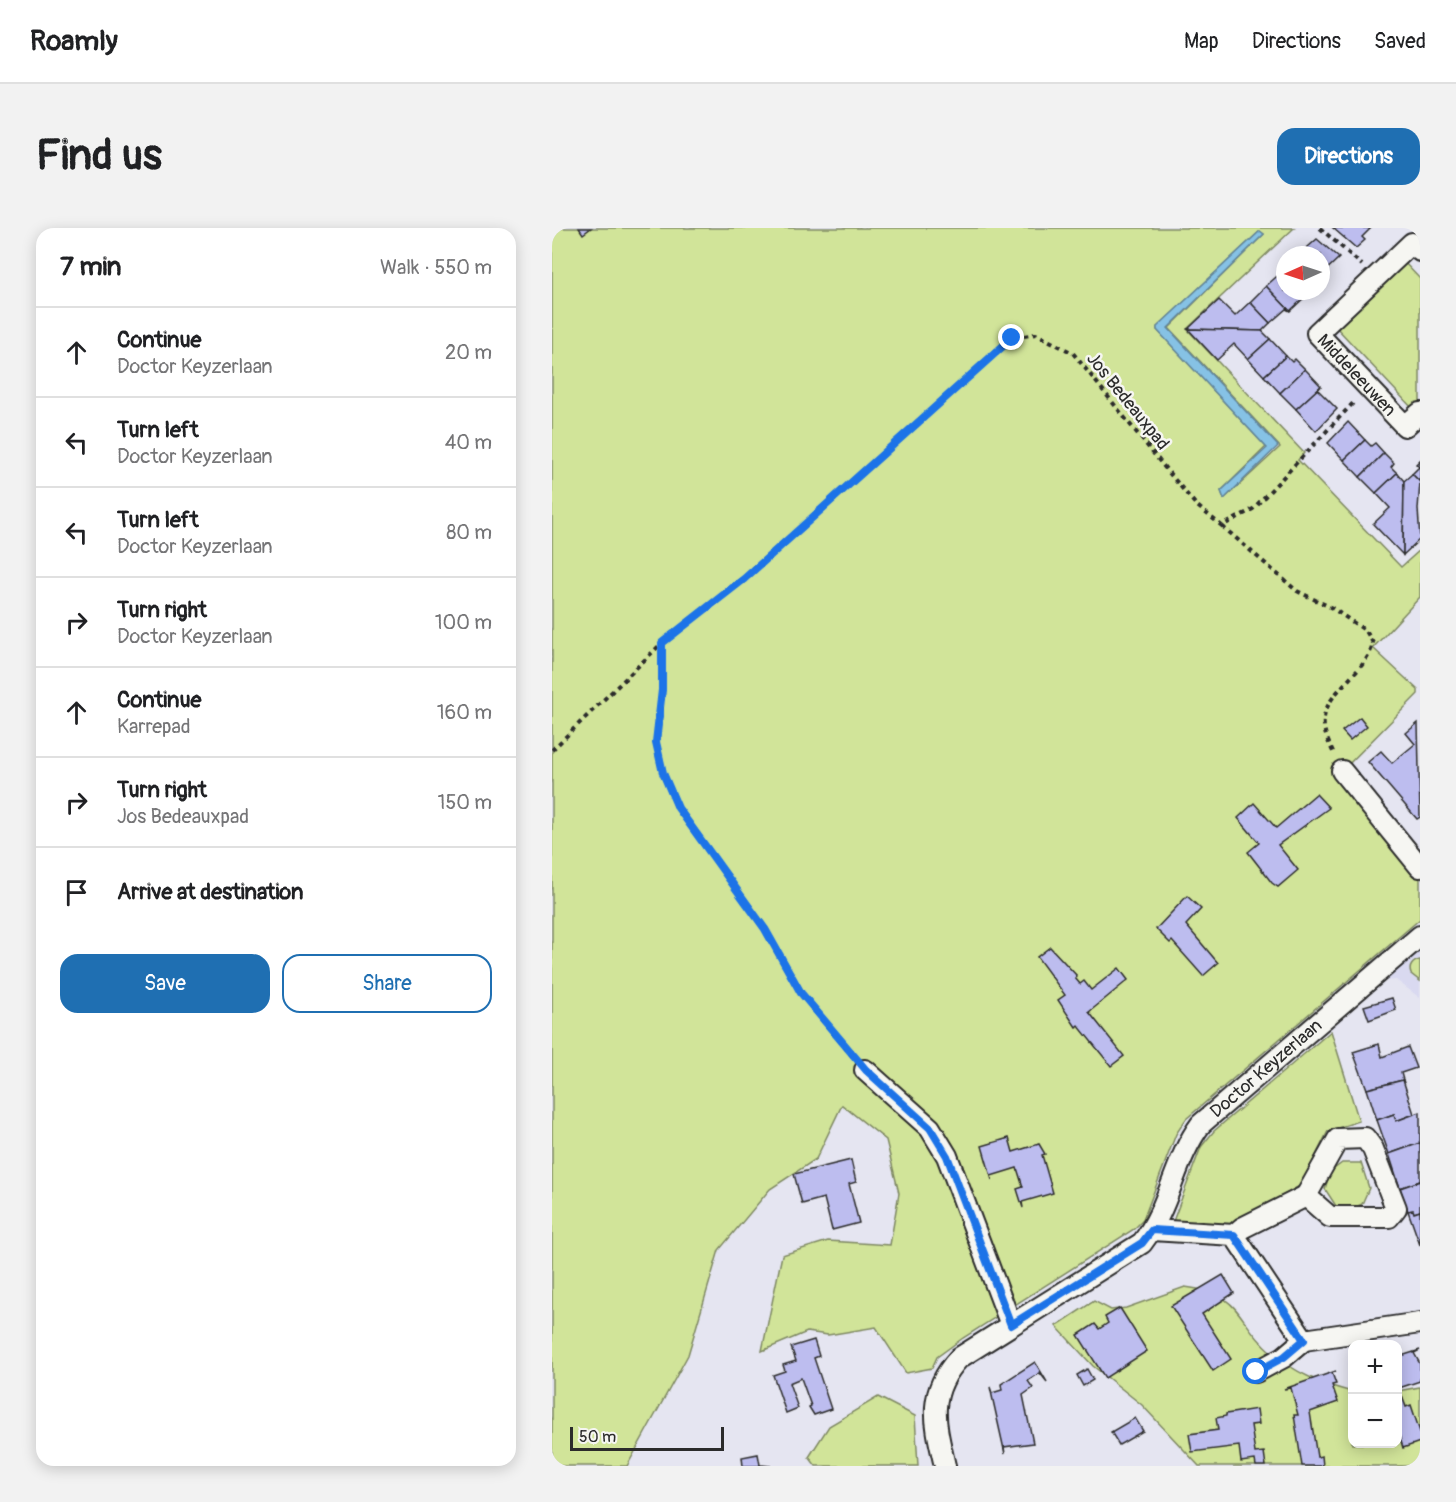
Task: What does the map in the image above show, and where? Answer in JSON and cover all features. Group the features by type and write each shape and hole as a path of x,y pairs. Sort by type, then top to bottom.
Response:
{"street":[{"name":"Middeleeuwen","path":"1420,251 1412,243 1317,333 1406,426 1420,413"},
{"path":"1342,771 1420,867"},
{"name":"Doctor Keyzerlaan","path":"945,1466 935,1417 936,1393 948,1369 958,1358 1142,1243 1152,1230 1189,1141 1201,1124 1420,936"},
{"path":"866,1070 930,1128 947,1156 1011,1325"},
{"path":"1152,1230 1234,1235 1242,1228 1306,1196 1338,1139 1365,1138 1372,1149 1396,1208 1389,1217 1330,1216 1306,1196"},
{"path":"1234,1235 1304,1340"},
{"path":"1256,1372 1284,1357 1304,1340 1420,1323"}],"path":[{"path":"1320,228 1375,278"},
{"name":"Jos Bedeauxpad","path":"552,750 662,643 744,579 1012,338 1036,334 1073,353 1196,505 1278,577 1366,631 1373,643 1371,654 1334,696 1324,716 1324,732 1342,771"},
{"path":"1222,526 1253,509 1368,387"},
{"path":"662,643 662,690 656,742 663,773 678,808 765,929 801,993 866,1070"}],"shaded area":[{"path":"1420,946 1420,998 1396,980 1379,981"}],"green space":[{"path":"552,228 1294,228 1187,329 1304,453 1298,460 1401,567 1420,550 1420,597 1373,648 1418,690 1418,694 1338,775 1420,875 1420,919 1186,1119 1176,1134 1143,1220 1134,1229 963,1338 937,1357 932,1368 906,1373 876,1327 828,1335 807,1332 762,1351 782,1255 828,1241 890,1245 899,1193 886,1140 842,1105 816,1159 770,1189 719,1250 688,1355 627,1466 552,1466","holes":["1260,231 1264,234 1169,328 1280,447 1224,499 1221,491 1266,447 1157,330 1157,327"]},
{"path":"1404,262 1420,279 1420,401 1412,408 1336,327"},
{"path":"1420,960 1420,981 1411,974 1410,969 1413,963"},
{"path":"1331,1031 1359,1121 1328,1131 1301,1185 1244,1219 1221,1228 1172,1224 1201,1147 1214,1131"},
{"path":"1342,1163 1361,1163 1369,1188 1362,1204 1349,1210 1336,1206 1325,1189 1330,1172"},
{"path":"1185,1287 1218,1295 1236,1310 1258,1339 1279,1359 1299,1372 1348,1391 1348,1448 1402,1448 1402,1390 1420,1387 1420,1466 1199,1466 1142,1405 1093,1366 1056,1326 1094,1301 1111,1310 1126,1308"},
{"path":"878,1397 915,1416 918,1466 816,1466 809,1457 829,1426"}],"water":[{"path":"1260,231 1264,234 1168,328 1278,446 1224,499 1221,491 1267,448 1157,330 1157,327"}],"building":[{"path":"579,228 591,228 583,234"},
{"path":"1333,228 1371,228 1362,237 1365,240 1356,248"},
{"path":"1317,239 1325,246 1309,246"},
{"path":"1330,250 1339,258 1330,266"},
{"path":"1276,277 1276,296 1266,286"},
{"path":"1266,286 1276,296 1276,300 1279,300 1290,311 1286,309 1270,323 1250,302"},
{"path":"1219,300 1235,316 1250,302 1270,323 1262,331 1188,329"},
{"path":"1279,300 1302,300 1290,311"},
{"path":"1188,329 1262,331 1270,339 1248,359 1234,344 1217,360"},
{"path":"1270,339 1286,356 1264,376 1248,359"},
{"path":"1286,356 1292,362 1295,359 1305,369 1280,393 1264,376"},
{"path":"1305,369 1321,386 1296,409 1280,393"},
{"path":"1321,386 1318,390 1337,409 1316,431 1296,409"},
{"path":"1348,422 1365,440 1344,460 1328,443"},
{"path":"1365,440 1371,446 1375,443 1384,453 1360,477 1344,460"},
{"path":"1384,453 1394,463 1391,467 1397,473 1376,493 1360,477"},
{"path":"1420,460 1420,482 1412,474 1419,467 1416,464"},
{"path":"1397,473 1404,481 1403,555 1373,524 1390,508 1376,493"},
{"path":"1412,474 1420,482 1418,509 1420,539 1403,555 1404,481"},
{"path":"1360,717 1367,726 1350,740 1342,731"},
{"path":"1418,723 1420,817 1417,819 1368,762 1381,751 1392,763 1415,744 1406,733"},
{"path":"1316,794 1329,808 1278,845 1298,870 1278,887 1272,883 1248,852 1259,843 1238,818 1254,803 1276,828"},
{"path":"1187,896 1201,909 1186,925 1218,963 1203,976 1172,941 1170,943 1156,929"},
{"path":"1050,947 1077,976 1075,978 1080,984 1084,981 1091,990 1119,968 1128,980 1089,1012 1124,1056 1111,1066 1078,1025 1076,1027 1058,1000 1065,995 1037,957"},
{"path":"1392,998 1396,1010 1369,1020 1364,1006"},
{"path":"1379,1044 1382,1057 1408,1047 1416,1068 1401,1073 1403,1080 1367,1089 1353,1052"},
{"path":"1403,1080 1414,1114 1396,1121 1394,1114 1377,1120 1367,1089"},
{"path":"1420,1112 1420,1143 1389,1154 1377,1120 1394,1114 1396,1121"},
{"path":"1009,1138 1013,1152 1039,1144 1045,1154 1042,1155 1053,1193 1022,1202 1023,1208 1017,1189 1023,1187 1017,1168 991,1176 992,1180 982,1146"},
{"path":"1420,1143 1420,1181 1400,1188 1389,1154"},
{"path":"851,1160 856,1182 849,1184 859,1223 832,1230 824,1198 802,1204 794,1174"},
{"path":"1420,1181 1420,1211 1414,1213 1413,1210 1408,1211 1400,1188"},
{"path":"1413,1210 1414,1213 1420,1211 1420,1245 1408,1211"},
{"path":"1223,1275 1234,1293 1202,1314 1231,1359 1213,1371 1171,1306"},
{"path":"1120,1308 1147,1351 1105,1378 1078,1335 1095,1324 1099,1329 1108,1323 1105,1317"},
{"path":"814,1340 819,1356 814,1358 831,1409 814,1415 809,1407 811,1406 801,1378 789,1383 798,1408 786,1413 773,1375 785,1371 783,1365 796,1361 791,1347"},
{"path":"1420,1350 1414,1353 1420,1364 1420,1381 1402,1387 1402,1356"},
{"path":"1035,1362 1047,1382 1040,1373 1028,1381 1033,1388 1023,1395 1033,1443 1004,1447 1005,1454 990,1387 992,1393 1002,1390 1001,1384"},
{"path":"1087,1369 1093,1380 1083,1386 1077,1375"},
{"path":"1336,1371 1332,1373 1336,1384 1332,1385 1338,1402 1310,1412 1317,1457 1322,1456 1323,1466 1302,1466 1294,1415 1298,1415 1291,1388 1284,1389"},
{"path":"1402,1396 1406,1407 1411,1405 1420,1432 1420,1442 1403,1448"},
{"path":"1257,1409 1259,1424 1251,1425 1255,1453 1264,1452 1266,1466 1256,1466 1255,1460 1241,1462 1239,1446 1192,1452 1189,1434 1218,1430 1216,1418"},
{"path":"1135,1418 1143,1431 1119,1445 1111,1432"},
{"path":"758,1454 760,1465 771,1466 743,1466 742,1457"}],"route":[{"path":"1012,338 990,355 843,492 744,579 662,643 662,690 656,742 663,773 678,808 765,929 801,993 866,1070 930,1128 947,1156 1011,1325 1142,1243 1152,1230 1234,1235 1304,1340 1284,1357 1256,1372"}]}
